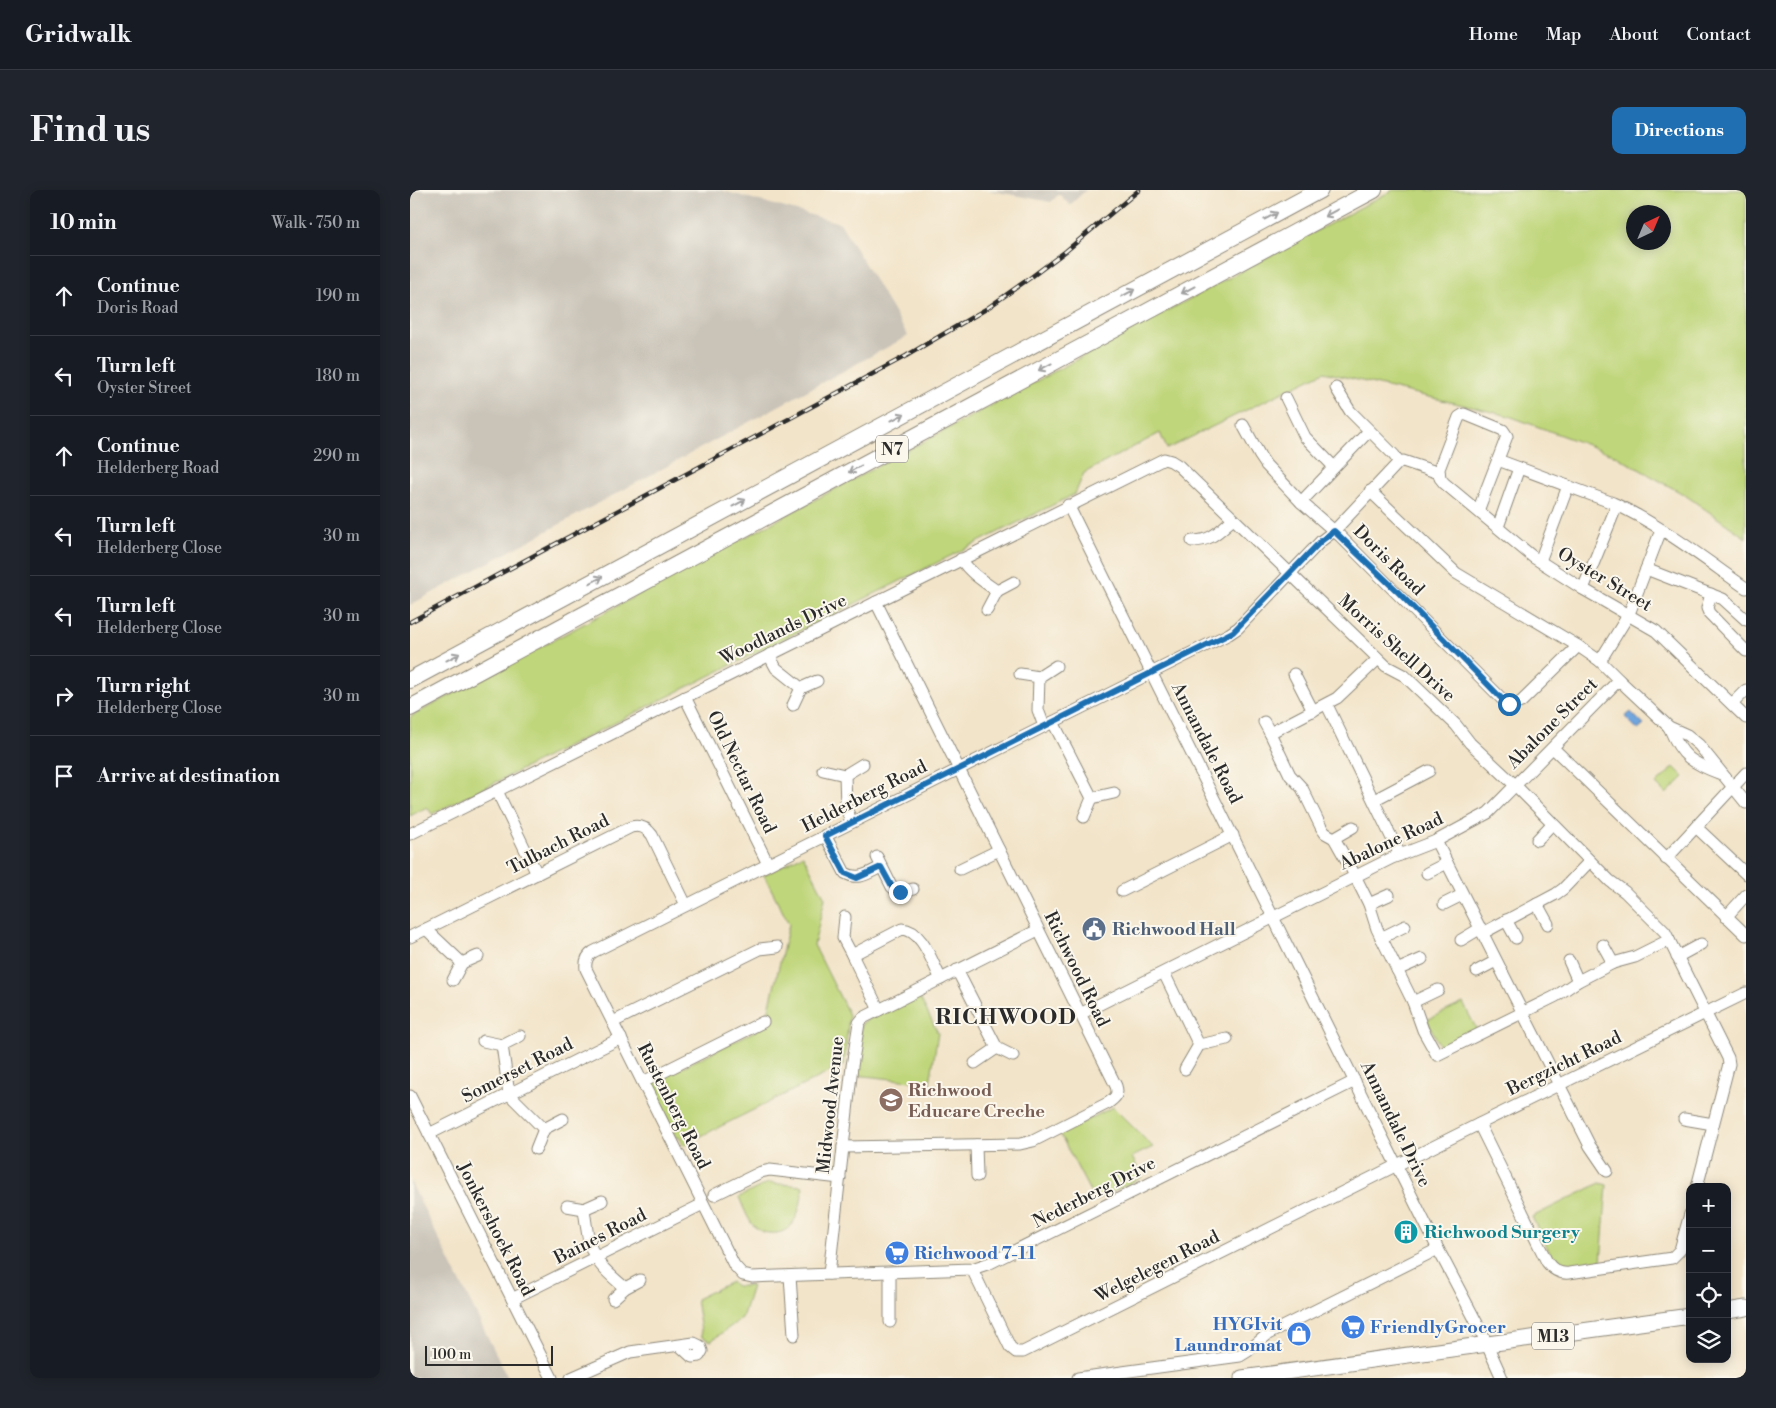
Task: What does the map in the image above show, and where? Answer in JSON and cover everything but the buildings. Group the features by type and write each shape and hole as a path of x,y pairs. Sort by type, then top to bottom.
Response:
{"highway":[{"name":"N7","path":"410,680 1320,190"},
{"name":"N7","path":"410,708 1374,190"}],"main road":[{"path":"1731,1310 1746,1308"},
{"name":"M13","path":"1242,1378 1686,1317"}],"street":[{"path":"1152,672 1233,632 1321,541 1334,531 1399,462 1350,411 1336,388"},
{"path":"1286,398 1305,437 1334,467"},
{"path":"1439,476 1459,417 1464,414 1506,432 1507,436 1478,511"},
{"name":"Doris Road","path":"1243,425 1260,456 1301,502 1396,590 1509,704 1521,702 1578,646"},
{"path":"1301,502 1369,431"},
{"name":"Woodlands Drive","path":"410,834 1157,461 1164,459 1171,461"},
{"path":"1498,460 1617,505 1661,530 1746,588"},
{"name":"Morris Shell Drive","path":"1171,461 1180,466 1378,659 1410,681 1610,881 1625,892 1662,927 1728,1058 1729,1064 1698,1183"},
{"name":"Oyster Street","path":"1399,462 1403,461 1439,476 1478,511 1540,561 1583,589 1661,634 1746,718"},
{"path":"1498,527 1519,468"},
{"path":"1540,561 1568,486"},
{"path":"1370,491 1456,573 1600,661"},
{"name":"Annandale Road","path":"1068,505 1274,917"},
{"path":"1583,589 1617,505"},
{"path":"1192,541 1202,541 1209,538 1233,519"},
{"name":"Abalone Street","path":"1516,786 1619,680 1600,661 1629,614 1661,530"},
{"path":"961,559 974,575 997,591"},
{"path":"1646,569 1727,601 1746,620"},
{"path":"987,610 997,591 1014,582"},
{"path":"1711,594 1707,608 1709,613 1746,651"},
{"name":"Richwood Road","path":"843,1147 1020,1144 1033,1141 1115,1099 1118,1093 876,602"},
{"path":"769,656 776,668 801,688"},
{"path":"1270,733 1327,705 1342,695 1378,659"},
{"path":"1020,674 1038,677 1056,666"},
{"name":"Helderberg Road","path":"593,952 1152,672"},
{"path":"1294,674 1313,711"},
{"path":"1038,677 1038,710 1092,798"},
{"path":"1619,680 1669,727 1691,737 1704,750 1746,803"},
{"path":"793,705 801,688 817,681"},
{"path":"1732,704 1746,690"},
{"name":"Old Nectar Road","path":"685,697 768,864"},
{"path":"1327,705 1400,855"},
{"path":"1264,722 1290,775 1302,788 1324,832 1334,838 1355,876 1369,904 1381,938 1413,1002 1432,1058 1556,996 1578,980 1613,963 1635,957 1669,940"},
{"path":"1669,727 1677,746 1688,758 1699,765 1722,774"},
{"path":"1553,748 1746,935"},
{"path":"823,770 845,775 863,764"},
{"path":"1374,800 1429,771"},
{"path":"1666,859 1746,773"},
{"path":"845,775 846,806 851,822"},
{"name":"Abalone Road","path":"1080,1014 1355,876 1436,841 1488,813 1516,786"},
{"path":"497,791 537,874"},
{"path":"1092,798 1114,794"},
{"path":"1084,817 1092,798"},
{"path":"1537,840 1552,824"},
{"name":"Tulbach Road","path":"410,937 630,827 640,826 648,830 652,835 686,905"},
{"path":"1334,838 1353,827"},
{"path":"1696,827 1746,874"},
{"path":"1122,891 1233,834"},
{"path":"825,836 845,873 857,878 862,877 879,862 895,891 904,892 913,889"},
{"path":"1436,841 1590,1146 1607,1171"},
{"path":"960,870 999,850"},
{"path":"1461,940 1506,920 1563,890 1590,861"},
{"path":"1427,873 1447,863"},
{"path":"1369,904 1389,895"},
{"path":"1444,904 1462,895"},
{"path":"1726,917 1746,895"},
{"path":"1537,904 1548,924"},
{"path":"845,917 843,938 879,1010"},
{"name":"Annandale Drive","path":"1274,917 1502,1378"},
{"path":"1506,920 1516,938"},
{"path":"1381,938 1405,926"},
{"path":"426,929 462,963"},
{"path":"852,955 902,929 908,930 919,938 941,979"},
{"name":"Midwood Avenue","path":"829,1274 858,1023 863,1018 1038,930"},
{"path":"1677,957 1701,944"},
{"path":"1603,945 1613,963"},
{"path":"613,1022 760,949 777,947"},
{"name":"Rustenberg Road","path":"593,952 586,959 586,969 734,1265 743,1274"},
{"path":"454,980 462,963 478,956"},
{"path":"1397,970 1422,959"},
{"path":"1476,972 1496,961"},
{"path":"1569,961 1578,980"},
{"path":"957,970 997,1048 1013,1056"},
{"path":"1164,973 1199,1045"},
{"path":"1413,1002 1438,990"},
{"name":"Bergzicht Road","path":"1397,1165 1746,993"},
{"path":"643,1082 763,1022"},
{"path":"482,1041 502,1045 520,1036"},
{"name":"Somerset Road","path":"429,1134 621,1038"},
{"path":"1185,1069 1199,1045 1227,1040"},
{"path":"502,1045 509,1094 544,1129"},
{"path":"976,1063 997,1048"},
{"name":"Nederberg Drive","path":"743,1274 752,1277 972,1270 1100,1209 1355,1081"},
{"name":"Jonkershoek Road","path":"410,1096 552,1378"},
{"path":"536,1149 544,1129 564,1119"},
{"path":"1684,1119 1713,1124"},
{"path":"1479,1124 1552,1269 1558,1272 1569,1273 1672,1258 1680,1250 1686,1228"},
{"path":"976,1145 977,1176"},
{"name":"Welgelegen Road","path":"972,1270 1010,1347 1016,1352 1022,1352 1397,1165"},
{"path":"714,1195 761,1172 770,1170 840,1178"},
{"path":"567,1206 584,1209 602,1201"},
{"name":"Baines Road","path":"512,1299 703,1204"},
{"path":"584,1209 589,1244 595,1258 603,1270 625,1288"},
{"path":"1078,1378 1240,1356 1268,1334 1438,1249"},
{"path":"890,1273 890,1322"},
{"path":"790,1276 794,1335"},
{"path":"613,1299 625,1288 640,1280"},
{"path":"571,1378 630,1352 680,1346"}],"shaded area":[{"path":"410,190 720,190 840,223 908,336 410,605"},
{"path":"987,190 1086,190 1070,205 1059,194 1051,202"},
{"path":"410,1181 508,1378 410,1378"}],"green space":[{"path":"1393,190 1746,190 1746,538 1685,495 1612,454 1509,416 1324,372 1167,449 1160,433 1084,473 1075,494 432,814 427,807 410,816 410,717"},
{"path":"1674,767 1684,777 1666,794 1656,784"},
{"path":"803,855 825,898 814,945 849,1015 844,1065 683,1145 680,1138 676,1137 652,1090 655,1081 765,1026 789,924 764,875"},
{"path":"918,994 938,1033 930,1083 855,1075 862,1023"},
{"path":"1463,1003 1477,1030 1441,1048 1427,1020"},
{"path":"1113,1107 1153,1147 1132,1157 1142,1177 1095,1201 1060,1134"},
{"path":"768,1183 803,1186 801,1203 796,1218 786,1230 779,1233 765,1232 755,1227 739,1197"},
{"path":"1600,1183 1607,1185 1601,1262 1563,1267 1558,1265 1554,1261 1532,1217"},
{"path":"731,1282 736,1286 752,1286 742,1318 711,1341 702,1337 696,1299"}],"water":[{"path":"1631,712 1644,725 1638,730 1625,717"}],"railway":[{"path":"410,622 906,356 986,309 1066,251 1139,190"}],"place":[{"name":"Richwood Hall","path":"1094,929"},
{"name":"Richwood Educare Creche","path":"891,1100"},
{"name":"Richwood Surgery","path":"1406,1232"},
{"name":"Richwood 7-11","path":"897,1253"},
{"name":"FriendlyGrocer","path":"1353,1327"},
{"name":"HYGIvit Laundromat","path":"1299,1334"}],"district":[{"name":"RICHWOOD","path":"1006,1016"}],"route":[{"path":"900,892 895,891 881,867 857,878 845,873 825,836 1233,632 1321,541 1334,531 1396,590 1509,704"}]}
